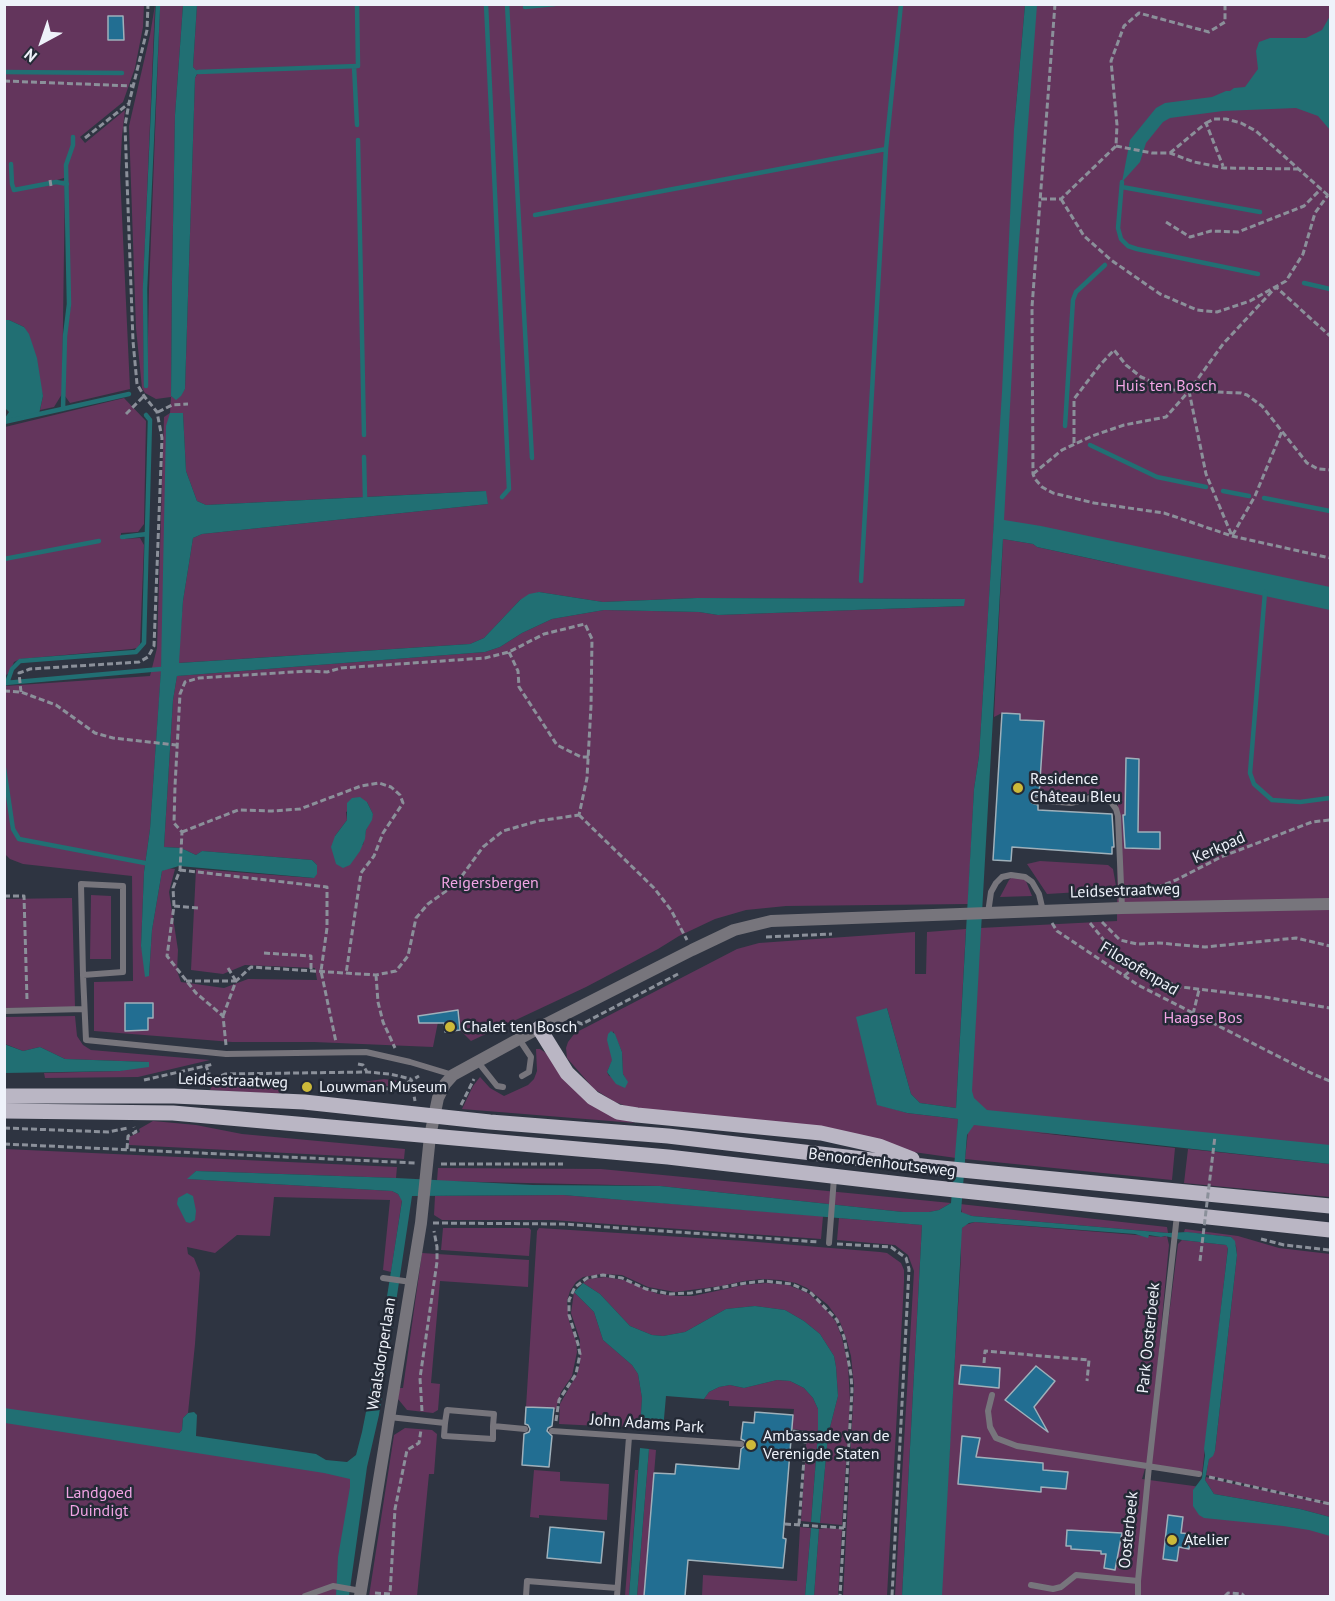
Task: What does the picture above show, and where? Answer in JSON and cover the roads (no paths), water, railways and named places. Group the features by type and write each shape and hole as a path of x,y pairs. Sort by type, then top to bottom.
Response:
{"main road":[{"path":"539,1028 567,1073 592,1098 618,1112 637,1116 821,1133 879,1146 931,1167"},
{"name":"Leidsestraatweg","path":"4,1096 174,1096 292,1101 434,1116"},
{"path":"4,1111 173,1113 430,1136"},
{"name":"Benoordenhoutseweg","path":"434,1116 668,1136 959,1170 1330,1206"},
{"name":"Benoordenhoutseweg","path":"430,1136 668,1157 1330,1230"}],"street":[{"name":"Leidsestraatweg","path":"434,1116 438,1098 453,1075 692,950 734,930 771,921 1122,908 1330,904"},
{"name":"Waalsdorperlaan","path":"361,1594 408,1282 422,1207 434,1116"}],"lane":[{"path":"1036,800 1071,803 1094,797 1110,802 1116,809 1122,908"},
{"path":"988,913 991,892 996,883 1011,875 1025,877 1032,882 1039,894 1044,911"},
{"path":"83,975 123,972 123,886 81,884 83,975 84,1009 87,1040 226,1054 366,1052 453,1075"},
{"path":"4,1011 84,1009"},
{"path":"519,1039 531,1058 529,1072 522,1076"},
{"path":"478,1061 497,1086 503,1087"},
{"path":"829,1243 834,1176"},
{"name":"Park Oosterbeek","path":"1149,1466 1173,1240 1178,1213"},
{"path":"385,1278 408,1282"},
{"path":"992,1395 988,1411 990,1427 996,1438 1017,1446 1199,1474"},
{"path":"447,1410 494,1414 493,1439 444,1436 445,1423 447,1410"},
{"path":"389,1417 445,1423"},
{"path":"493,1426 525,1429"},
{"name":"John Adams Park","path":"554,1431 741,1444"},
{"path":"617,1596 629,1437"},
{"name":"Oosterbeek","path":"1138,1596 1149,1466"},
{"path":"1031,1586 1053,1589 1061,1587 1076,1575 1138,1581"},
{"path":"526,1596 527,1581 617,1588"},
{"path":"304,1596 333,1586 361,1594"}],"waterway":[{"path":"146,386 145,289 158,4"},
{"path":"198,72 358,66 357,4"},
{"path":"486,4 509,489 502,497"},
{"path":"507,4 532,458"},
{"path":"525,7 555,4"},
{"path":"861,581 886,149 901,4"},
{"path":"354,66 357,125"},
{"path":"4,72 122,73"},
{"path":"63,409 65,336 69,304 66,165 73,145 73,137"},
{"path":"358,140 364,435"},
{"path":"535,215 886,149"},
{"path":"11,164 14,190 56,182 67,184"},
{"path":"1122,182 1118,228 1121,239 1128,246 1258,274"},
{"path":"1122,187 1260,212"},
{"path":"1065,426 1073,300 1076,292 1105,265"},
{"path":"1304,283 1330,289"},
{"path":"4,422 129,394"},
{"path":"7,683 12,669 20,661 136,652 144,643 150,420 146,415"},
{"path":"1090,445 1157,477 1206,487"},
{"path":"364,457 365,497"},
{"path":"1223,491 1249,496"},
{"path":"1264,498 1330,511"},
{"path":"122,537 147,534"},
{"path":"4,559 99,541"},
{"path":"1265,592 1250,773 1254,784 1272,800 1300,802 1330,798"},
{"path":"5,683 161,669"},
{"path":"4,768 13,829 19,839 145,863"}],"place":[{"name":"Residence Château Bleu","path":"1018,788"},
{"name":"Chalet ten Bosch","path":"450,1027"},
{"name":"Louwman Museum","path":"307,1087"},
{"name":"Ambassade van de Verenigde Staten","path":"751,1445"},
{"name":"Atelier","path":"1172,1540"}],"park label":[{"name":"Huis ten Bosch","path":"1166,386"},
{"name":"Reigersbergen","path":"490,883"},
{"name":"Haagse Bos","path":"1203,1018"},
{"name":"Landgoed Duindigt","path":"99,1502"}]}
